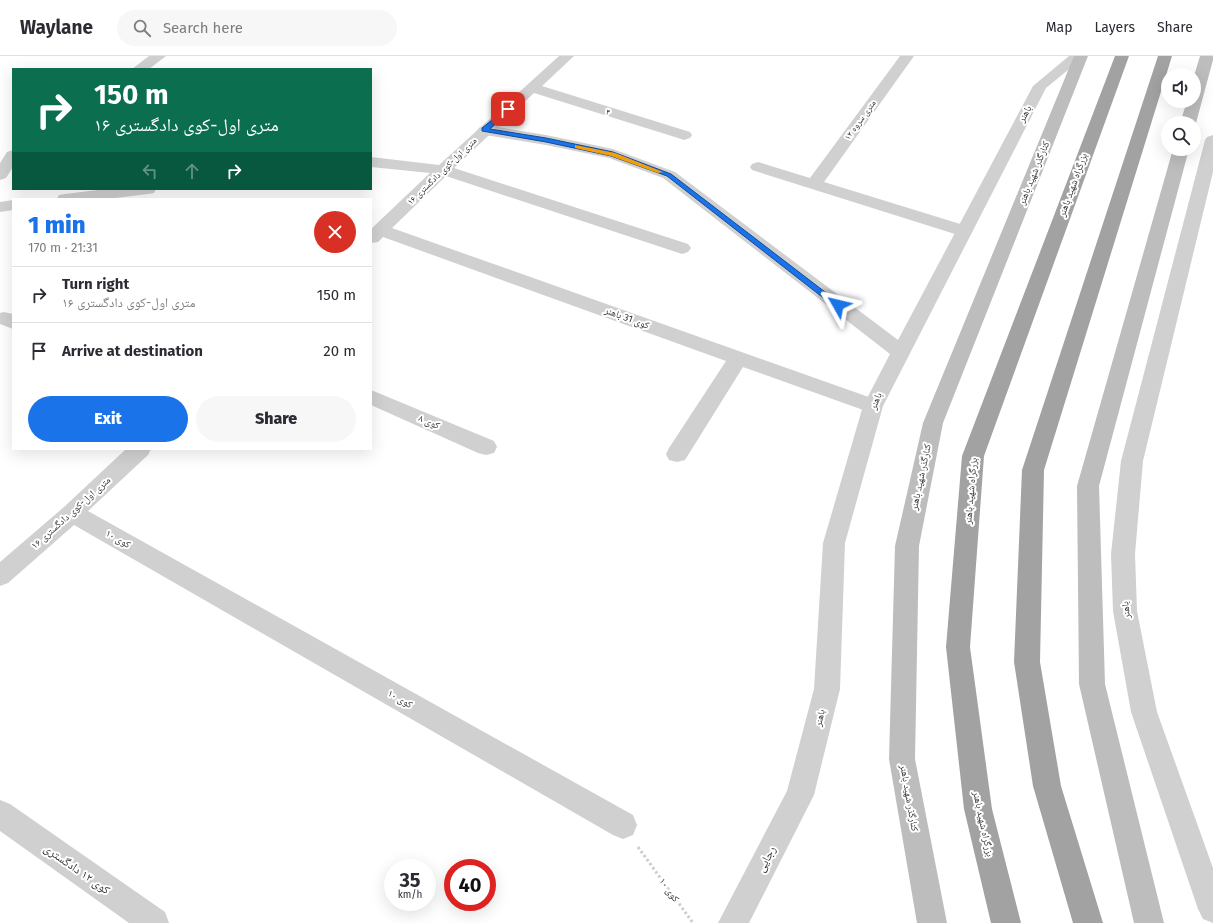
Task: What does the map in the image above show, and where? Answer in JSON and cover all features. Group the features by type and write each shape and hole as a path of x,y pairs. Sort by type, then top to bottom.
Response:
{"highway":[{"path":"1088,923 1047,786 1027,662 1032,470 1165,56"},
{"name":"بزرگراه شهید باهنر","path":"1006,923 978,809 958,647 973,456 1118,60"}],"main road":[{"name":"کنارگذر شهید باهنر","path":"932,923 902,759 907,546 933,423 1081,56"},
{"path":"1190,116 1206,56"},
{"path":"1149,923 1092,684 1088,486 1179,156"}],"street":[{"path":"141,68 159,56"},
{"name":"۱۶ متری اول-کوی دادگستری","path":"376,234 484,130 567,56"},
{"name":"۱۲ متری سروه","path":"813,185 907,56"},
{"name":"باهنر","path":"800,795 827,689 834,543 874,406 1040,86 1078,56"},
{"name":"۴","path":"532,88 684,135"},
{"path":"484,130 546,140 613,154 669,175 901,352"},
{"name":"باهنر","path":"1213,140 1132,461 1123,554 1125,611 1144,712 1213,910"},
{"path":"0,175 12,157"},
{"path":"372,162 443,170 682,248"},
{"path":"758,167 964,231"},
{"path":"73,198 140,190"},
{"path":"0,207 12,205"},
{"name":"کوی 31 باهنر","path":"376,234 739,358 874,406"},
{"path":"676,454 739,358"},
{"name":"کوی ۸","path":"372,397 486,447"},
{"name":"۱۶ متری اول-کوی دادگستری","path":"0,576 72,513 139,450"},
{"name":"کوی ۱۰","path":"72,513 623,825"},
{"name":"رجایی","path":"733,923 800,795"},
{"name":"کوی ۱۲ دادگستری","path":"0,814 152,923"}],"path":[{"name":"کوی ۱۰","path":"623,825 693,923"}],"slow traffic":[{"path":"577,147 613,154 660,172"}],"route":[{"path":"508,109 484,130 546,140 613,154 669,175 838,305"}]}
